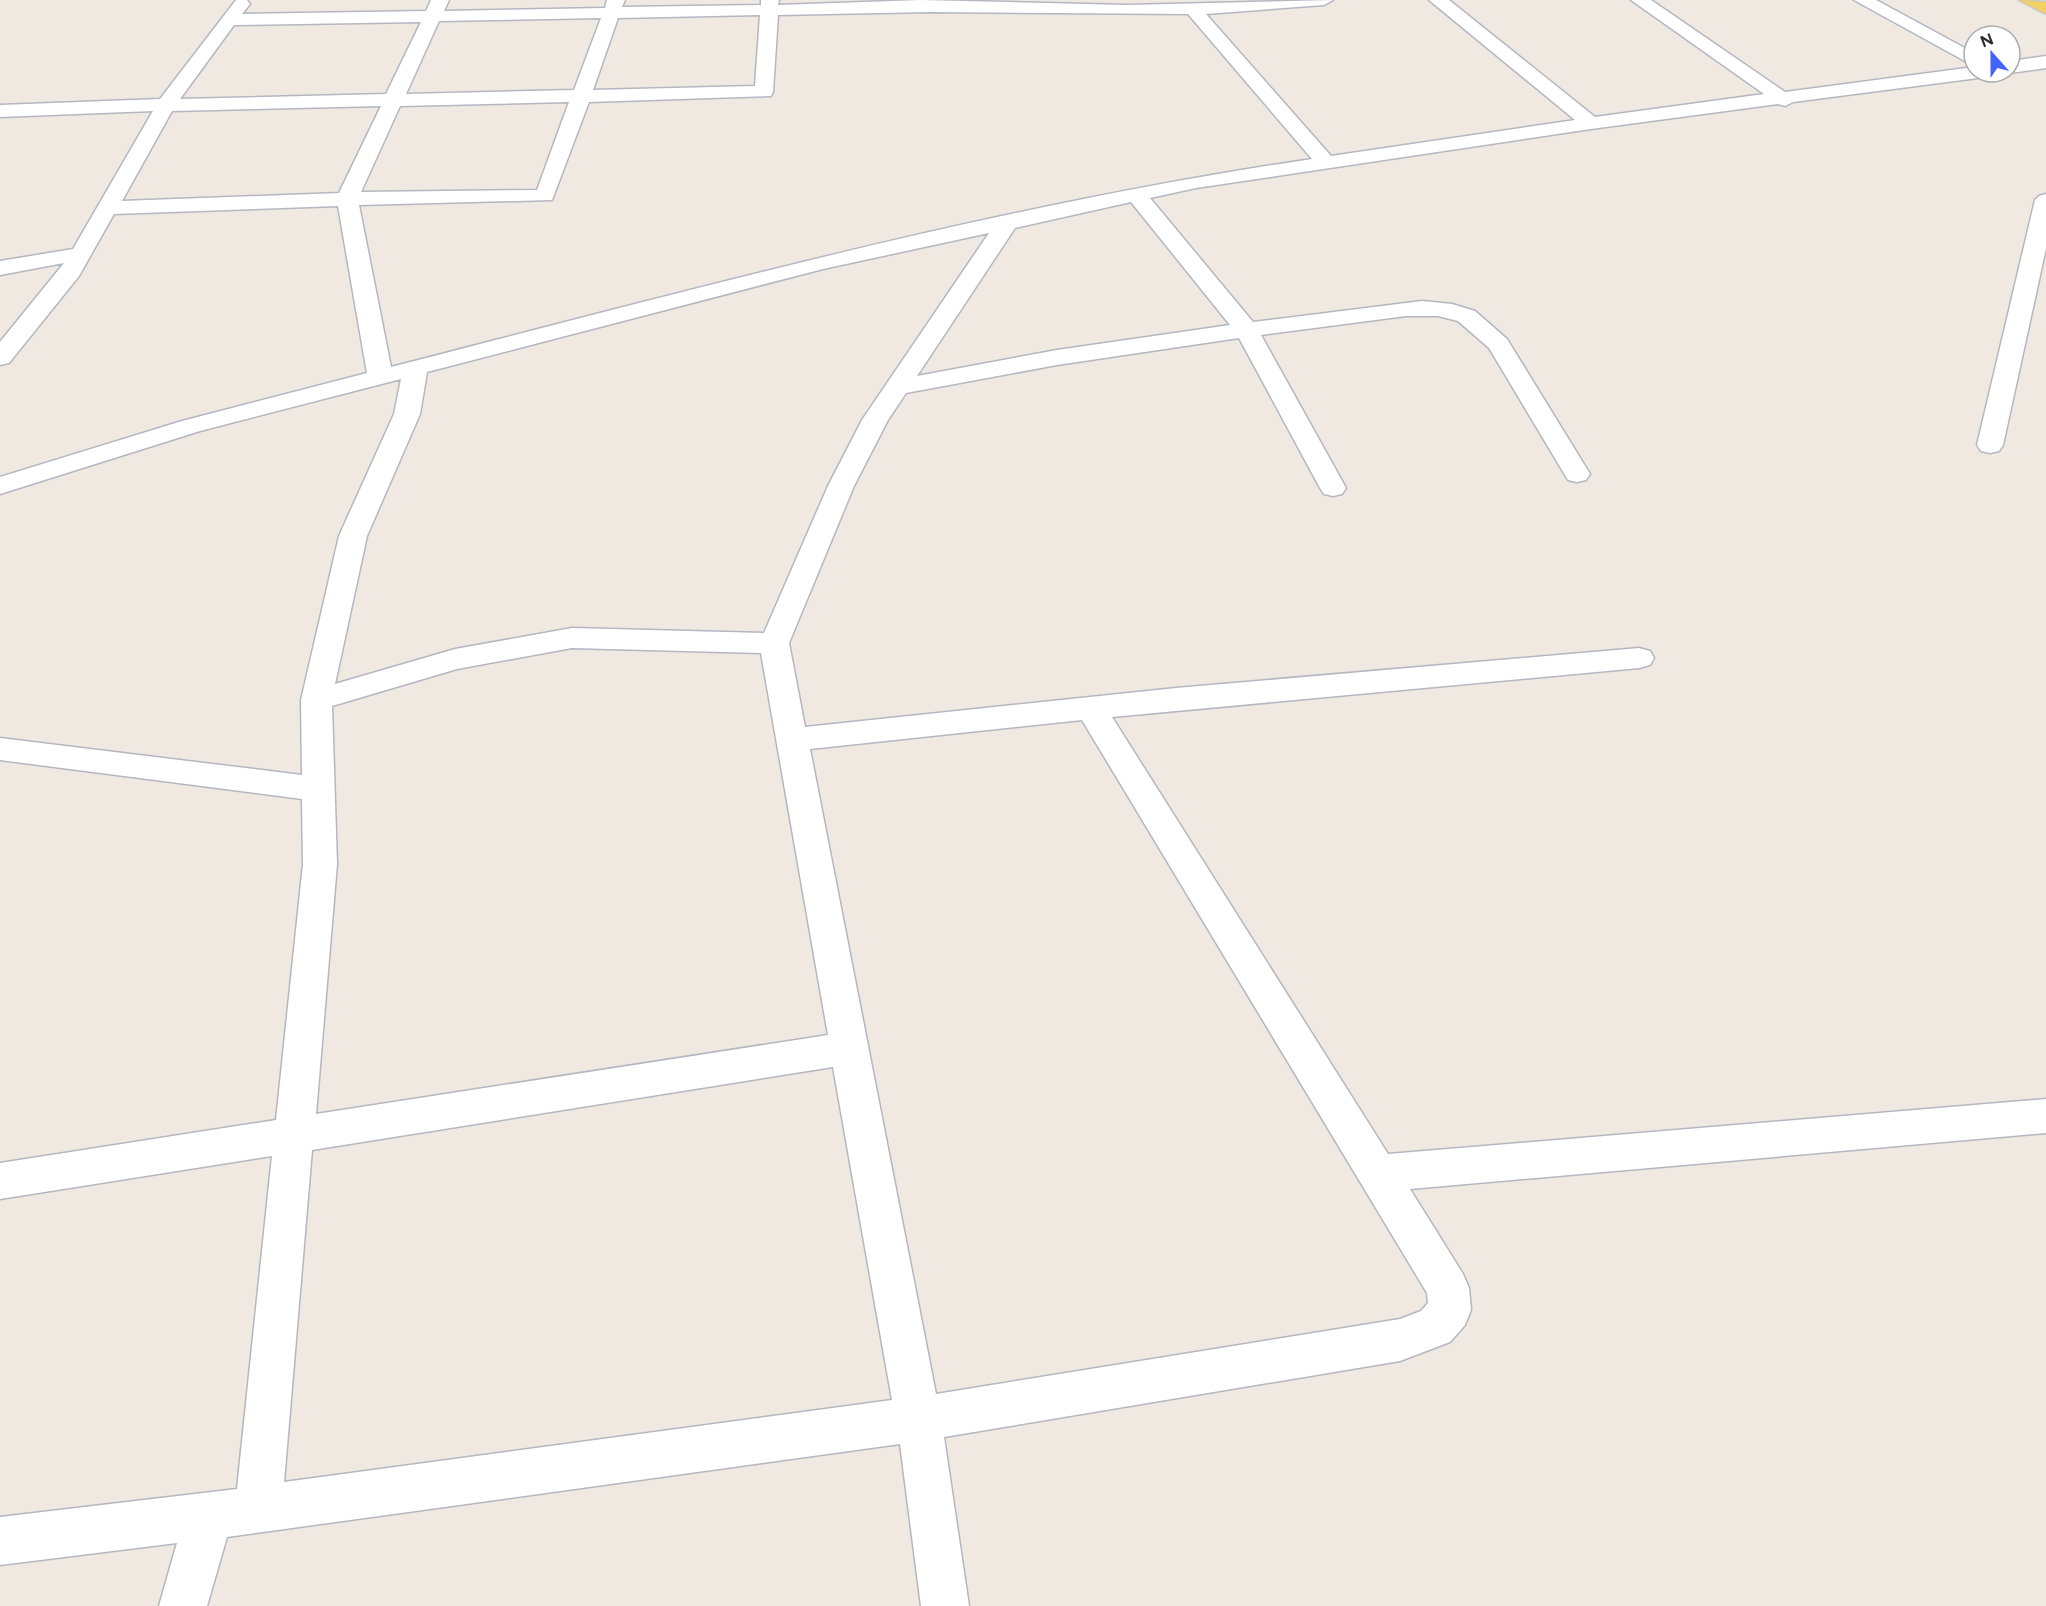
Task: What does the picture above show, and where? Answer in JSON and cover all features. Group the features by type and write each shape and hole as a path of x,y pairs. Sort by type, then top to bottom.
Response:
{"main road":[{"path":"2028,0 2046,9"}],"street":[{"path":"0,358 71,271 166,105 244,0"},
{"path":"229,20 436,9 930,4 1142,5 1193,9 1324,0"},
{"path":"1438,0 1591,123"},
{"path":"1640,0 1785,100"},
{"path":"1863,0 1962,54"},
{"path":"0,111 166,105 764,92 770,5"},
{"path":"107,208 347,199 545,196 615,7"},
{"path":"380,376 347,199 436,9"},
{"path":"1193,9 1325,161"},
{"path":"2022,66 2046,62"},
{"path":"0,486 191,426 821,262 1136,195 1325,161 1962,74"},
{"path":"1136,195 1246,329 1333,488"},
{"path":"1990,445 2046,200"},
{"path":"945,1606 918,1419 774,644 842,486 875,420 1007,223"},
{"path":"0,268 80,254"},
{"path":"898,387 1023,361 1246,329 1419,309 1450,310 1468,316 1485,328 1499,344 1577,474"},
{"path":"258,1509 320,864 316,700 353,536 407,414 416,367"},
{"path":"316,700 455,659 572,638 774,644"},
{"path":"792,740 1091,709 1639,658"},
{"path":"0,1541 209,1516 918,1419 1400,1340 1435,1327 1450,1310 1448,1288 1380,1173 1091,709"},
{"path":"0,749 318,789"},
{"path":"0,1181 850,1048"},
{"path":"1380,1173 2046,1116"},
{"path":"183,1606 209,1516"}]}
